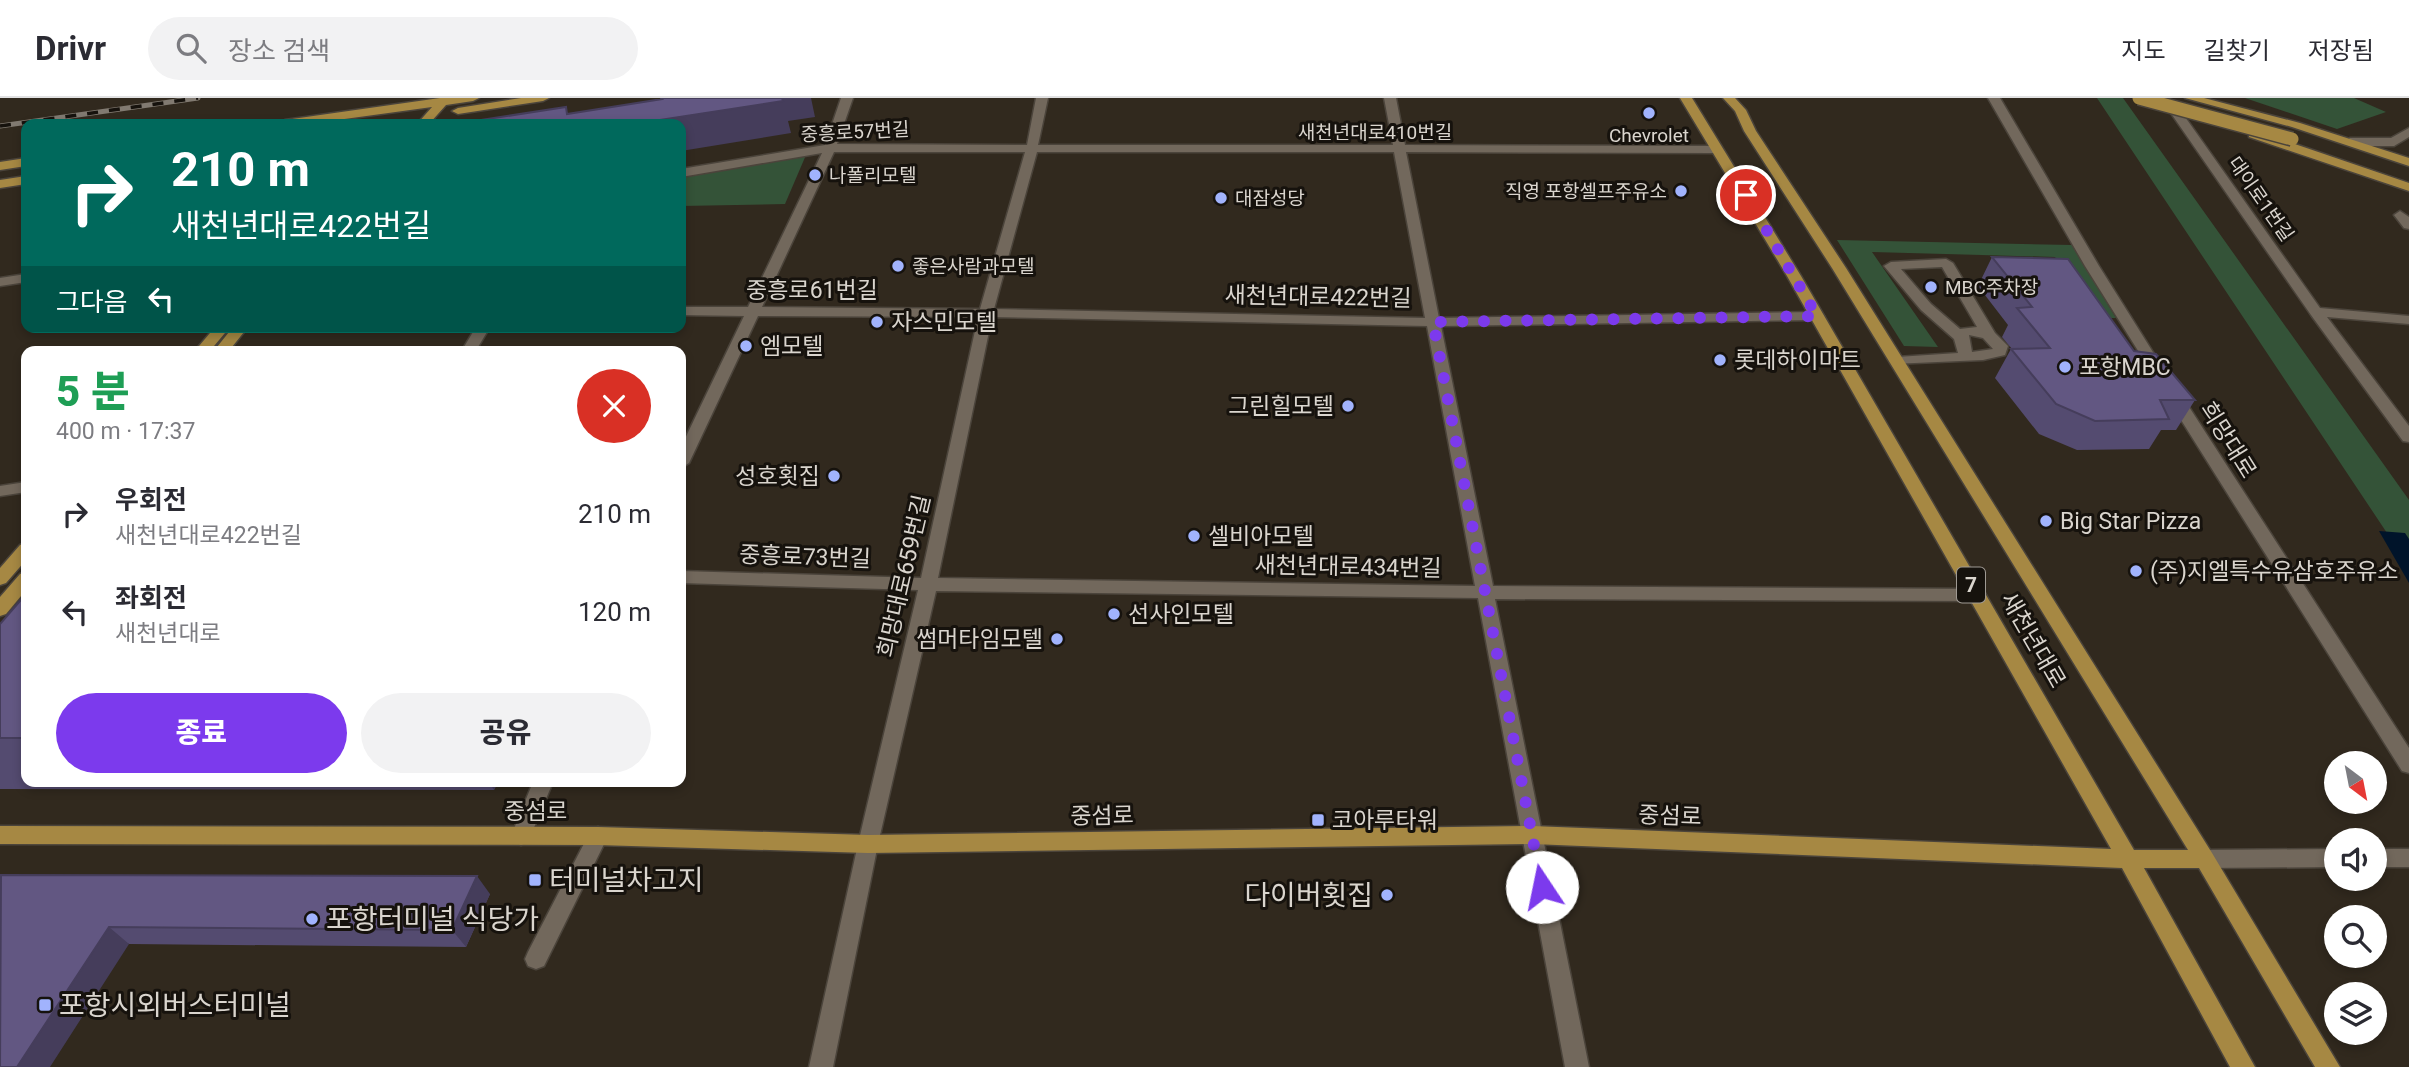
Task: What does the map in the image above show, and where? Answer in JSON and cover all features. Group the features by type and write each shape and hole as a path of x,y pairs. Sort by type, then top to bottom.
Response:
{"main road":[{"path":"315,119 419,102 473,98"},
{"path":"432,119 543,98"},
{"name":"새천년대로","path":"1729,98 1740,110 1750,131 1897,361 2205,859 2328,1067"},
{"path":"2139,98 2294,135 2409,182"},
{"path":"2148,98 2162,107 2193,108 2196,104 2190,98"},
{"path":"2190,98 2229,106"},
{"path":"2205,98 2350,142 2393,149 2409,162"},
{"path":"428,119 444,100"},
{"name":"새천년대로","path":"1685,101 1717,149 1817,316 2128,859 2243,1067"},
{"path":"401,119 419,102"},
{"path":"2177,106 2294,135 2409,171"},
{"path":"2177,106 2409,187"},
{"path":"0,166 21,163"},
{"path":"0,184 21,181"},
{"path":"0,579 21,555"},
{"path":"0,609 21,584"},
{"name":"중섬로","path":"0,835 598,836 868,844 1532,835 2128,859 2205,859"}],"street":[{"path":"686,453 830,149 847,98"},
{"name":"희망대로659번길","path":"821,1067 986,313 1032,147 1042,98"},
{"path":"1390,98 1577,1067"},
{"name":"희망대로","path":"1994,98 2100,278 2409,765"},
{"name":"대이로1번길","path":"2177,106 2316,312 2409,437"},
{"path":"2393,149 2409,132"},
{"name":"중흥로57번길","path":"686,172 830,149 1032,147"},
{"name":"새천년대로410번길","path":"1032,147 1717,149"},
{"path":"1897,361 1966,356 2000,352 2001,346 1988,333 1946,263 1891,266 1926,307 1961,337 1966,356"},
{"path":"0,282 21,279"},
{"path":"0,294 21,279"},
{"name":"중흥로61번길","path":"686,312 986,313"},
{"path":"2316,312 2409,320"},
{"name":"새천년대로422번길","path":"986,313 1433,322 1817,316"},
{"path":"1961,337 1964,332 1974,329 1988,333"},
{"path":"0,491 21,488"},
{"name":"중흥로73번길","path":"686,577 928,586"},
{"name":"새천년대로434번길","path":"928,586 1486,593 1977,595"},
{"path":"521,836 540,787"},
{"path":"536,958 598,836"},
{"path":"2205,859 2324,858"},
{"path":"2387,858 2409,858"}],"green space":[{"path":"2097,98 2123,98 2409,500 2409,566"},
{"path":"2245,98 2354,98 2386,112 2337,129"},
{"path":"806,155 785,204 686,206 686,175"},
{"path":"1837,240 2072,245 2116,318 2093,318 2055,257 1872,252 1938,347 1904,346"}],"water":[{"path":"2379,531 2405,533 2409,539 2409,583"}],"building":[{"path":"782,98 783,101 666,119 488,119 566,107 567,114 662,99"},
{"path":"1992,257 2068,259 2134,351 2156,354 2195,400 2160,400 2169,419 2095,421 2056,404 2011,349 2050,348 2017,308 2032,307"},
{"path":"21,600 21,738 0,738 0,624"},
{"path":"1,875 477,876 452,930 109,927 17,1067 0,1067"}],"railway":[{"path":"50,119 198,98"},
{"path":"0,126 21,123"}],"place":[{"name":"Chevrolet","path":"1649,113"},
{"name":"나폴리모텔","path":"815,175"},
{"name":"직영 포항셀프주유소","path":"1681,191"},
{"name":"대잠성당","path":"1221,198"},
{"name":"좋은사람과모텔","path":"898,266"},
{"name":"MBC주차장","path":"1931,287"},
{"name":"자스민모텔","path":"877,322"},
{"name":"엠모텔","path":"746,346"},
{"name":"롯데하이마트","path":"1720,360"},
{"name":"포항MBC","path":"2065,367"},
{"name":"그린힐모텔","path":"1348,406"},
{"name":"성호횟집","path":"834,476"},
{"name":"Big Star Pizza","path":"2046,521"},
{"name":"셀비아모텔","path":"1194,536"},
{"name":"(주)지엘특수유삼호주유소","path":"2136,571"},
{"name":"선사인모텔","path":"1114,614"},
{"name":"썸머타임모텔","path":"1057,639"},
{"name":"코아루타워","path":"1318,820"},
{"name":"터미널차고지","path":"535,880"},
{"name":"다이버횟집","path":"1387,895"},
{"name":"포항터미널 식당가","path":"312,919"},
{"name":"포항시외버스터미널","path":"45,1005"}],"route":[{"path":"1542,887 1433,322 1817,316 1746,195"}]}
